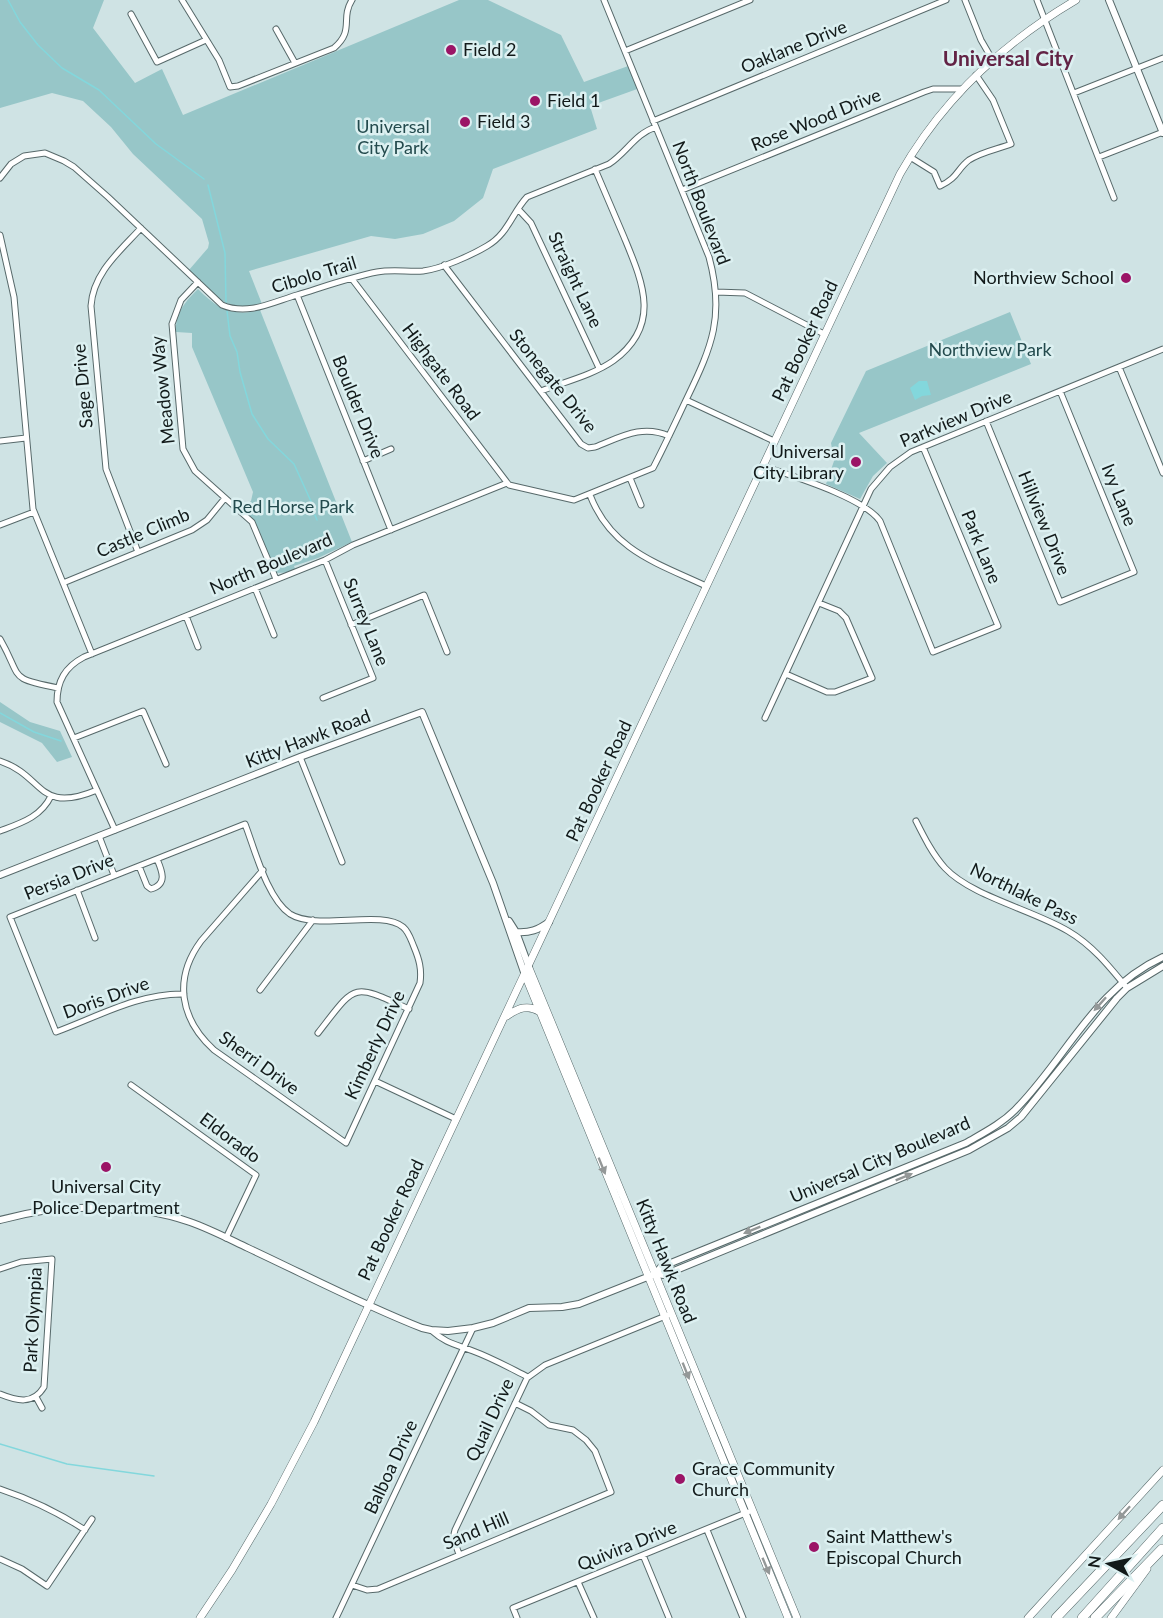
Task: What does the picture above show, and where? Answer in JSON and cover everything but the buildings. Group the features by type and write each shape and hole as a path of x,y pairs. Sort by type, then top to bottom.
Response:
{"highway":[{"path":"1056,1618 1163,1504"},
{"path":"1082,1618 1163,1528"},
{"path":"1095,1618 1163,1548"}],"main road":[{"name":"Pat Booker Road","path":"200,1618 232,1570 289,1473 529,968 824,334 910,157 944,110 992,59 1045,18 1076,0"},
{"name":"Kitty Hawk Road","path":"529,968 592,1131 655,1274 797,1618"},
{"name":"Kitty Hawk Road","path":"525,975 564,1063"},
{"path":"505,1017 526,1007 540,1012"},
{"name":"Kitty Hawk Road","path":"592,1131 663,1317 788,1618"},
{"path":"1028,1618 1163,1470"},
{"path":"1111,1618 1163,1548"}],"street":[{"path":"182,0 219,60 230,87 238,86 334,48 342,41 347,26 346,13 352,0"},
{"name":"North Boulevard","path":"58,688 64,674 76,661 507,483 574,500 653,468 711,346 716,318 716,292 709,257 604,0"},
{"path":"625,51 750,0"},
{"name":"Oaklane Drive","path":"655,124 946,0"},
{"path":"965,0 981,40 992,59"},
{"path":"1037,0 1114,198"},
{"path":"1099,157 1163,133 1109,0"},
{"path":"130,14 157,62 206,40"},
{"path":"276,29 295,63"},
{"path":"1074,93 1163,58"},
{"path":"910,157 934,172 940,186 952,180 966,162 1011,144 993,100 976,75"},
{"name":"Rose Wood Drive","path":"682,190 924,92 933,89 963,88"},
{"name":"Cibolo Trail","path":"0,178 11,164 24,156 34,153 54,156 74,167 222,305 235,309 261,308 297,295 379,272 420,271 444,265 482,249 505,231 527,196 617,158 655,124"},
{"path":"541,391 599,368 619,356 634,339 644,317 644,297 637,270 595,169"},
{"name":"Straight Lane","path":"518,209 531,223 599,368"},
{"name":"Sage Drive","path":"138,552 106,469 91,306 94,288 99,277 141,228"},
{"path":"0,235 14,297 30,493 34,512 92,654"},
{"name":"Stonegate Drive","path":"444,265 581,444 588,448 595,447 637,430 653,431 669,436"},
{"name":"Highgate Road","path":"352,279 507,483"},
{"name":"Meadow Way","path":"198,282 181,300 172,324 183,449 192,466 252,522 276,579"},
{"path":"716,292 745,293 824,334"},
{"name":"Boulder Drive","path":"297,295 391,530"},
{"name":"Parkview Drive","path":"765,718 871,489 897,461 923,447 1163,349"},
{"path":"1119,367 1163,473"},
{"name":"Ivy Lane","path":"1060,391 1134,572 1096,588"},
{"path":"686,400 774,441"},
{"name":"Hillview Drive","path":"986,421 1060,602 1096,588"},
{"path":"0,441 26,438"},
{"name":"Park Lane","path":"863,507 870,510 880,521 933,652 998,626 923,447"},
{"path":"363,461 391,449"},
{"path":"763,466 831,491 863,507"},
{"path":"630,478 640,505"},
{"path":"590,495 600,517 622,543 636,553 706,586"},
{"name":"Castle Climb","path":"63,583 200,526 225,498"},
{"path":"0,525 34,512"},
{"name":"Surrey Lane","path":"323,698 372,678 325,560"},
{"path":"255,588 274,635"},
{"path":"351,625 424,595 447,652"},
{"path":"786,674 827,692 836,692 872,678 846,618 838,611 819,603"},
{"path":"186,616 198,647"},
{"path":"0,639 16,674 23,680 58,688 57,702 115,830"},
{"path":"74,738 143,711 165,764"},
{"name":"Kitty Hawk Road","path":"0,876 300,757 422,712 506,915 516,932 529,968"},
{"path":"300,757 342,862"},
{"path":"0,761 16,768 34,785 51,796 72,799 97,790"},
{"path":"0,831 35,816 43,809 51,796"},
{"name":"Northlake Pass","path":"916,821 937,858 954,877 974,888 1045,918 1074,935 1092,948 1127,988"},
{"name":"Persia Drive","path":"10,917 245,824"},
{"name":"Kimberly Drive","path":"245,824 276,900 283,908 302,919 390,921 403,927 409,933 421,968 420,983 409,1010 346,1143"},
{"path":"99,836 114,875"},
{"name":"Persia Drive","path":"139,866 147,886 151,889 156,888 163,879 157,859"},
{"name":"Sherri Drive","path":"263,870 197,947 187,968 184,994 189,1020 202,1039 214,1050 346,1143"},
{"path":"77,890 94,938"},
{"name":"Kitty Hawk Road","path":"506,915 511,937 525,975"},
{"name":"Doris Drive","path":"10,917 56,1032 142,999 165,994 184,994"},
{"path":"260,990 313,920"},
{"path":"516,932 537,930 550,922"},
{"name":"Universal City Boulevard","path":"655,1274 661,1267 956,1147 988,1131 1003,1121 1028,1096 1094,1010 1122,982 1163,957"},
{"name":"Universal City Boulevard","path":"0,1220 73,1208 146,1212 181,1219 432,1330 473,1328 493,1323 529,1308 562,1307 590,1301 655,1274 664,1275 959,1155 992,1138 1008,1128 1035,1101 1101,1016 1127,988 1163,966"},
{"path":"318,1033 344,999 352,993 370,992 409,1010"},
{"path":"1063,1051 1070,1056"},
{"path":"375,1081 456,1119"},
{"name":"Eldorado","path":"130,1085 256,1175 226,1238"},
{"path":"1028,1096 1035,1101"},
{"path":"956,1147 959,1155"},
{"path":"872,1181 874,1189"},
{"path":"834,1197 836,1205"},
{"path":"777,1220 780,1228"},
{"path":"718,1244 721,1252"},
{"name":"Park Olympia","path":"0,1269 21,1263 52,1259 44,1387 36,1397 25,1401 0,1394"},
{"name":"Quail Drive","path":"459,1554 453,1538 455,1530 528,1377 544,1365 671,1314"},
{"name":"Balboa Drive","path":"336,1618 473,1328"},
{"path":"432,1330 442,1340 528,1377"},
{"path":"696,1397 704,1394"},
{"name":"Park Olympia","path":"36,1397 42,1408"},
{"name":"Sand Hill","path":"352,1585 367,1590 378,1589 611,1492 595,1451 586,1440 573,1430 549,1425 531,1411 515,1403"},
{"path":"718,1450 726,1446"},
{"path":"0,1489 57,1512 85,1530"},
{"name":"Quivira Drive","path":"517,1618 513,1608 752,1510"},
{"path":"541,1511 544,1519"},
{"path":"0,1559 22,1569 46,1586 92,1519"},
{"path":"706,1530 743,1618"},
{"path":"643,1555 669,1618"},
{"path":"578,1582 594,1618"}],"green space":[{"name":"Universal City Park","path":"0,0 104,0 93,28 135,83 162,69 183,115 459,0 488,0 561,35 584,82 631,65 640,88 590,106 597,129 493,169 483,198 454,221 423,234 395,239 371,236 249,271 262,304 237,306 220,300 189,270 208,248 209,243 202,219 133,154 111,127 83,101 52,93 0,108"},
{"name":"Red Horse Park","path":"198,289 212,302 226,310 250,312 260,310 352,542 294,566 296,572 276,573 255,523 241,509 251,501 253,492 192,347 192,333 176,332 177,319 182,308"},
{"name":"Northview Park","path":"1010,312 1031,364 859,433 887,463 873,476 860,499 826,484 834,461 831,443 866,371"},
{"path":"0,702 30,722 60,731 72,757 57,762 42,743 0,722"}],"shaded area":[{"path":"919,381 927,381 931,395 915,400 910,388"}],"waterway":[{"path":"8,0 20,22 38,45 62,68 99,90 156,144 204,179"},
{"path":"208,185 225,253 226,302"},
{"path":"227,311 230,336 237,352 252,414 268,439 294,464 314,508"},
{"path":"315,515 317,520"},
{"path":"0,713 34,732 61,741"},
{"path":"0,1444 67,1464 154,1476"}],"place":[{"name":"Field 2","path":"451,50"},
{"name":"Field 1","path":"535,101"},
{"name":"Field 3","path":"465,122"},
{"name":"Northview School","path":"1126,278"},
{"name":"Universal City Library","path":"856,462"},
{"name":"Universal City Police Department","path":"106,1167"},
{"name":"Grace Community Church","path":"680,1479"},
{"name":"Saint Matthew's Episcopal Church","path":"814,1547"}],"district":[{"name":"Universal City","path":"1008,59"}]}
